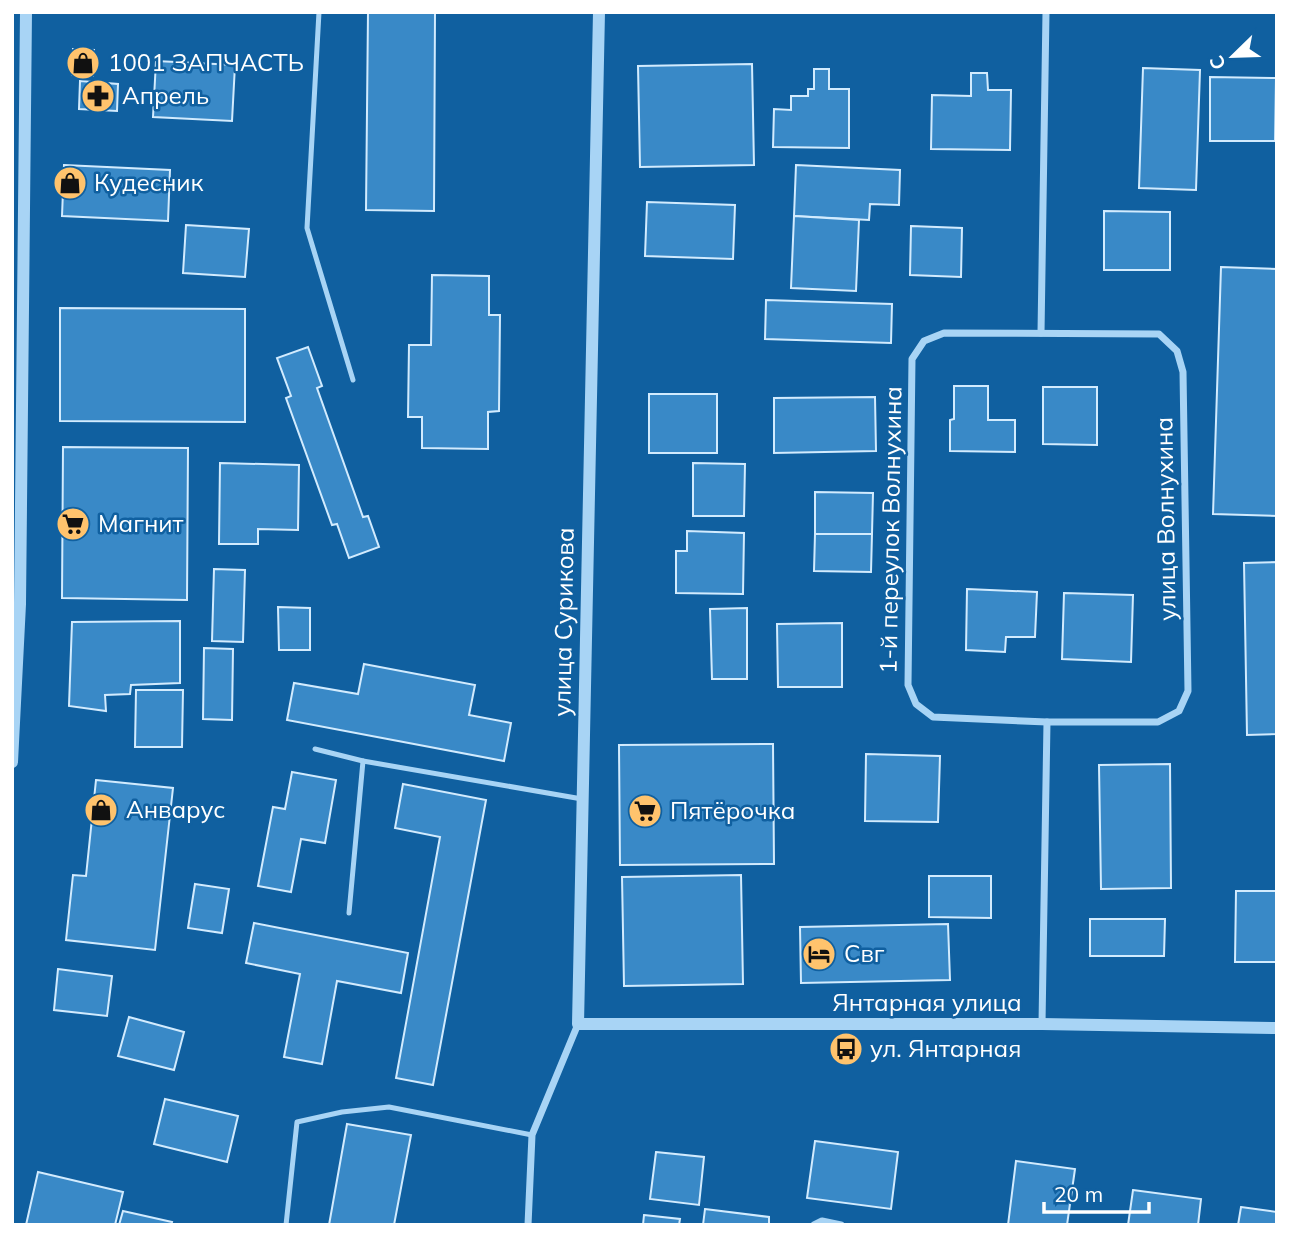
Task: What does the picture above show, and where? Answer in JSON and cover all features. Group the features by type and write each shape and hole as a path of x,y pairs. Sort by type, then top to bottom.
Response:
{"street":[{"path":"12,762 26,12"},
{"name":"улица Сурикова","path":"528,1225 533,1135 578,1024 598,12"},
{"path":"1041,333 1046,12"},
{"name":"улица Волнухина","path":"1041,333 1159,334 1177,351 1183,372 1188,691 1179,711 1158,722 1047,722"},
{"name":"1-й переулок Волнухина","path":"1041,333 944,334 924,341 912,359 908,685 916,704 933,717 1047,722"},
{"path":"1042,1024 1047,722"},
{"name":"Янтарная улица","path":"578,1024 1042,1024 1277,1028"},
{"path":"814,1225 821,1221 841,1225"}],"lane":[{"path":"319,12 307,228 354,380"},
{"path":"315,749 363,761 582,799"},
{"path":"349,913 363,761"},
{"path":"286,1225 297,1122 342,1112 388,1107 533,1135"}],"building":[{"path":"368,12 435,12 434,211 366,210"},
{"name":"1001 ЗАПЧАСТЬ","path":"73,49 94,50 93,76 72,75"},
{"path":"156,61 235,65 232,121 153,117"},
{"path":"752,64 754,165 640,167 638,66"},
{"path":"1143,68 1200,70 1196,190 1139,188"},
{"path":"814,69 829,69 829,89 849,89 849,148 773,147 774,109 791,110 791,96 808,96 808,89 814,89"},
{"path":"971,73 987,73 988,90 1011,90 1010,150 931,149 932,95 971,96"},
{"path":"1210,77 1276,78 1275,141 1210,141"},
{"name":"Апрель","path":"80,81 118,84 117,111 79,109"},
{"path":"64,165 170,170 168,221 62,216"},
{"path":"796,165 900,170 899,205 870,204 869,220 794,216"},
{"path":"647,202 735,205 733,259 645,256"},
{"path":"1104,211 1170,212 1170,270 1104,270"},
{"path":"794,216 859,220 856,291 791,288"},
{"path":"186,225 249,229 245,277 183,273"},
{"path":"911,226 962,228 961,277 910,275"},
{"path":"1221,267 1277,269 1277,516 1213,514"},
{"path":"432,275 489,276 489,315 500,315 499,411 488,412 488,449 422,448 422,417 408,417 409,345 431,345"},
{"path":"766,300 892,304 891,343 765,339"},
{"path":"60,308 245,309 245,422 60,421"},
{"path":"308,347 322,386 317,388 363,517 368,516 379,547 349,558 337,524 332,525 286,398 291,396 277,358"},
{"path":"954,386 988,386 988,420 1015,420 1015,452 950,451"},
{"path":"1043,387 1097,387 1097,445 1043,444"},
{"path":"649,394 717,394 717,453 649,453"},
{"path":"875,397 876,451 774,453 774,398"},
{"path":"63,447 188,448 187,600 62,598"},
{"path":"220,463 299,465 298,530 258,529 258,544 219,544"},
{"path":"693,463 745,464 744,516 693,516"},
{"path":"815,492 873,493 872,534 815,534"},
{"path":"687,531 744,533 743,594 676,593 676,551 687,551"},
{"path":"815,534 872,534 871,572 814,571"},
{"path":"1277,562 1277,734 1247,735 1244,563"},
{"path":"214,569 245,570 243,642 212,641"},
{"path":"967,589 1037,592 1035,637 1006,637 1005,652 966,650"},
{"path":"1064,593 1133,595 1131,662 1062,659"},
{"path":"278,607 310,608 310,650 279,650"},
{"path":"747,608 747,679 712,679 710,609"},
{"path":"180,621 180,683 131,685 130,694 105,695 106,711 69,706 72,622"},
{"path":"842,623 842,687 778,687 777,624"},
{"path":"204,648 233,649 232,720 203,719"},
{"path":"364,664 475,685 469,715 511,723 504,761 287,720 294,683 358,694"},
{"path":"136,690 183,690 182,747 135,747"},
{"path":"773,744 774,864 620,865 619,745"},
{"path":"866,754 940,756 938,822 865,821"},
{"path":"1170,764 1171,888 1101,889 1099,765"},
{"path":"292,772 336,780 325,843 301,839 291,892 258,886 273,807 285,809"},
{"path":"96,780 173,788 155,950 66,940 73,875 86,876"},
{"path":"403,784 486,800 433,1085 396,1078 440,837 395,828"},
{"path":"741,875 743,984 624,986 622,877"},
{"path":"929,876 991,876 991,918 929,917"},
{"path":"195,884 229,889 222,933 188,928"},
{"path":"1236,891 1277,891 1277,962 1235,962"},
{"path":"1090,919 1165,919 1164,956 1090,956"},
{"path":"254,923 408,953 401,993 337,981 322,1064 284,1057 300,974 246,963"},
{"path":"948,924 950,980 801,983 800,927"},
{"path":"58,969 112,976 107,1016 54,1010"},
{"path":"129,1017 184,1032 174,1070 118,1056"},
{"path":"165,1099 238,1116 227,1162 154,1144"},
{"path":"347,1124 411,1135 394,1225 329,1225"},
{"path":"815,1141 898,1152 891,1209 807,1198"},
{"path":"656,1152 704,1157 699,1205 650,1199"},
{"path":"1016,1161 1075,1169 1067,1225 1008,1225"},
{"path":"38,1172 123,1192 115,1225 26,1225"},
{"path":"1133,1190 1201,1199 1198,1225 1128,1225"},
{"path":"1241,1207 1277,1212 1277,1225 1238,1225"},
{"path":"705,1209 769,1217 769,1225 703,1225"},
{"path":"123,1211 172,1222 171,1225 119,1225"},
{"path":"644,1215 680,1219 679,1225 643,1225"}],"place":[{"name":"1001 ЗАПЧАСТЬ","path":"83,63"},
{"name":"Апрель","path":"98,96"},
{"name":"Кудесник","path":"70,183"},
{"name":"Магнит","path":"73,524"},
{"name":"Анварус","path":"101,810"},
{"name":"Пятёрочка","path":"645,811"},
{"name":"Свг","path":"819,954"},
{"name":"ул. Янтарная","path":"846,1049"}]}
